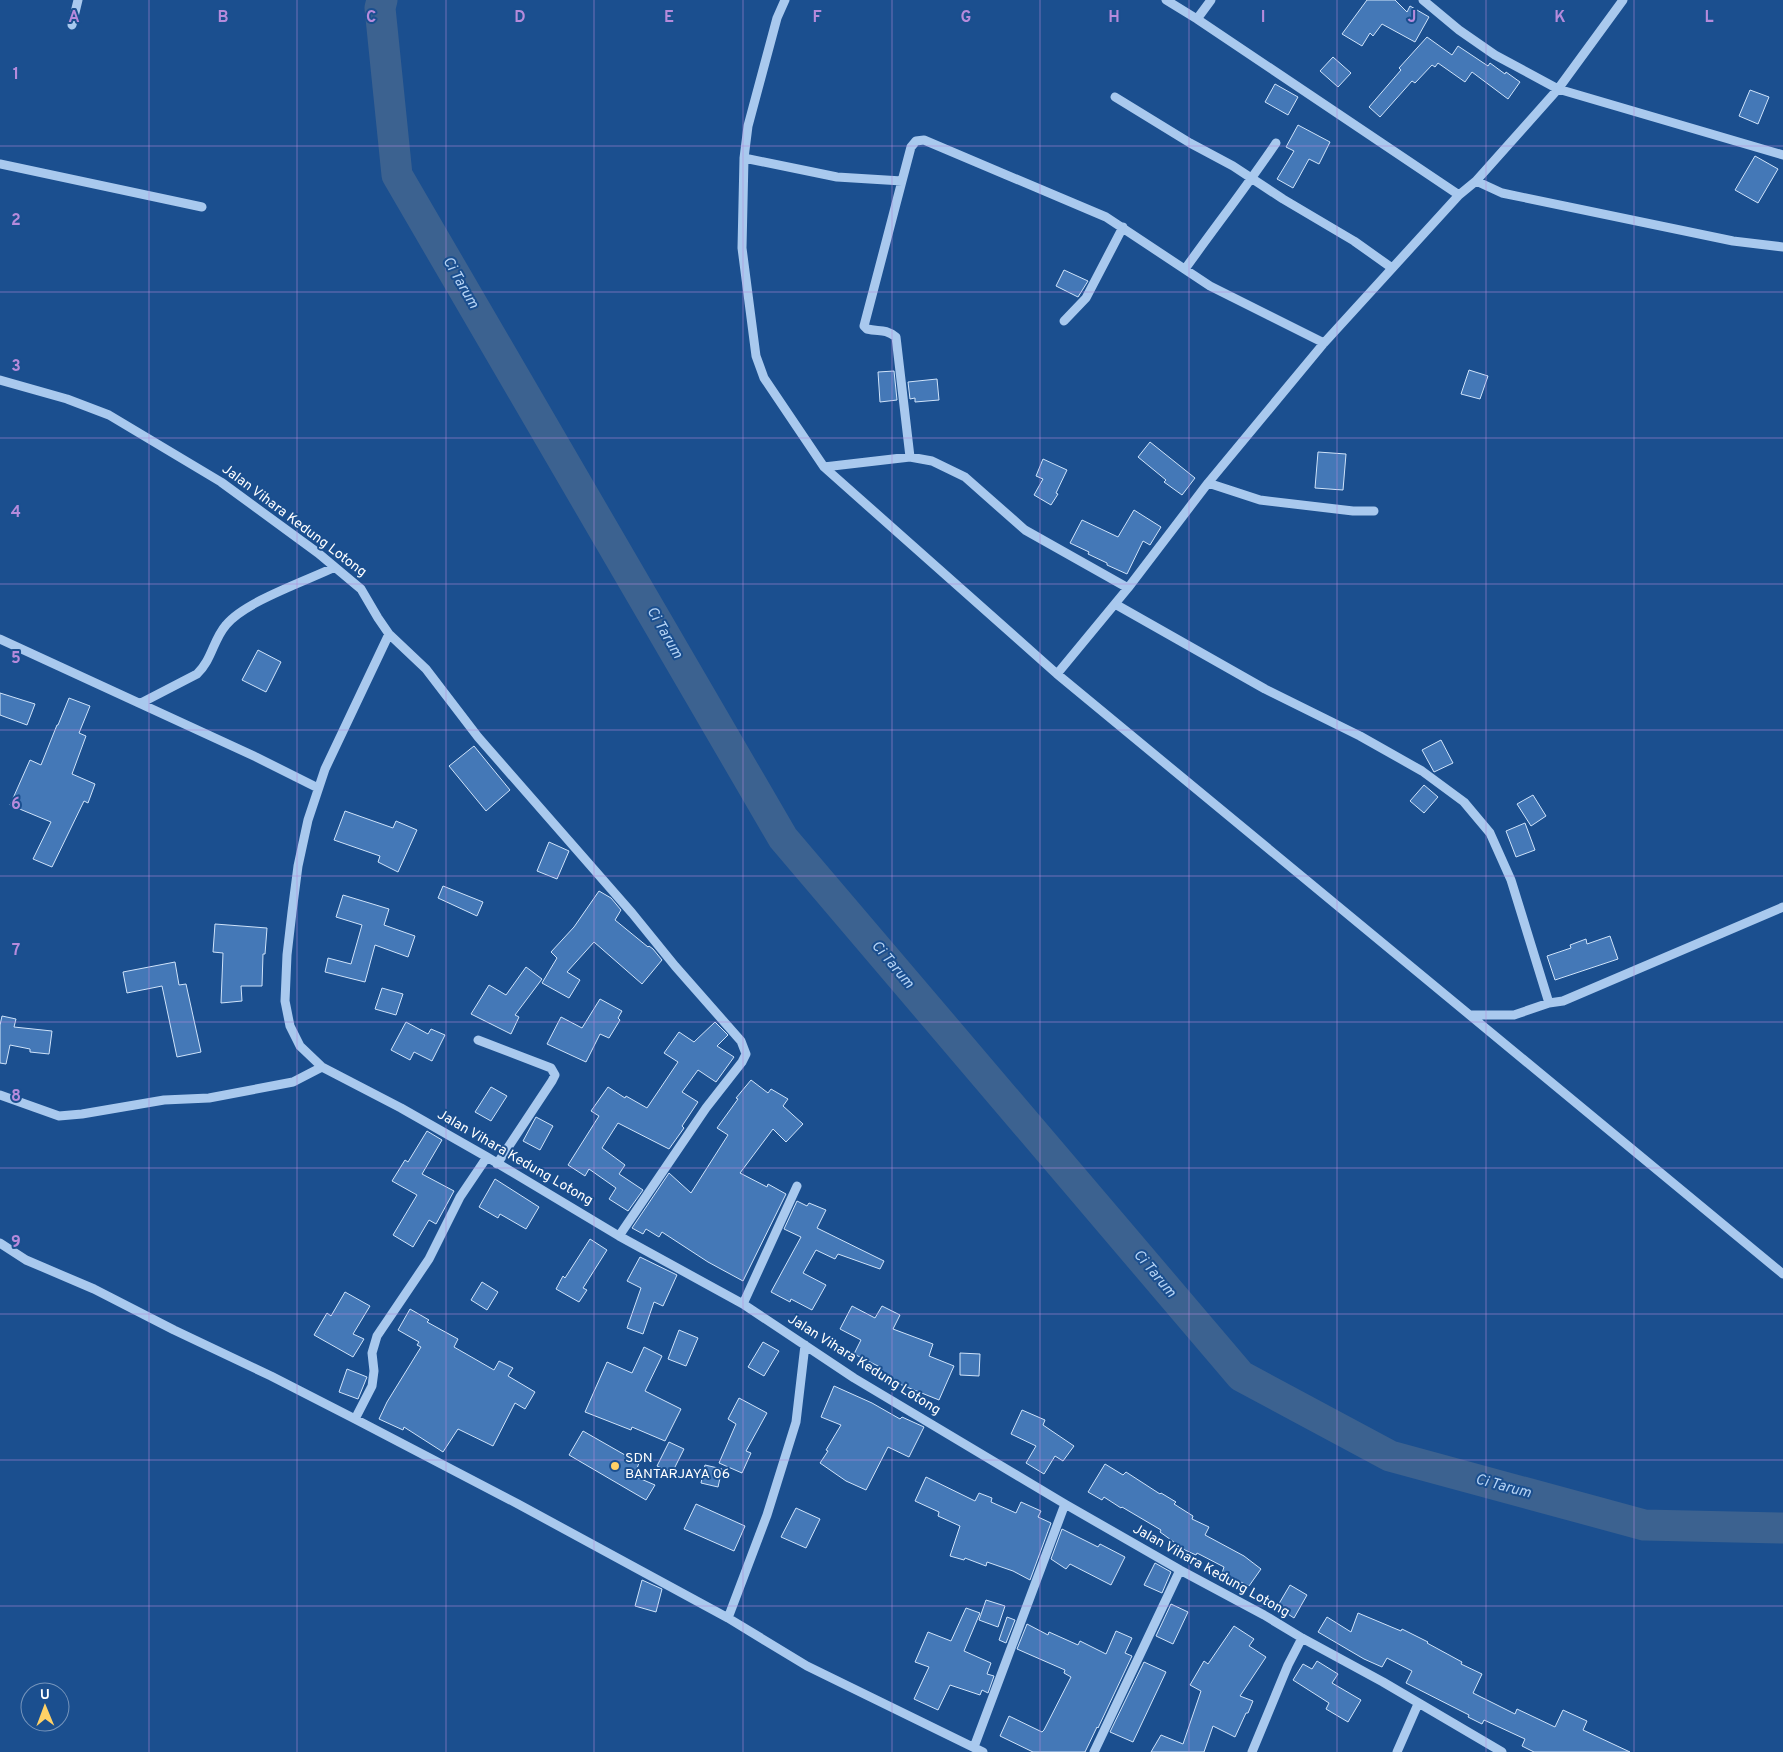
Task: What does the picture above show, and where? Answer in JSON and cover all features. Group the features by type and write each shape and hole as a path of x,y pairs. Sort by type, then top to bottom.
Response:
{"street":[{"path":"72,25 78,0"},
{"path":"785,0 777,18 748,126 744,158 742,248 756,356 764,378 824,467 1057,674 1783,1274"},
{"path":"1166,0 1459,195"},
{"path":"1197,19 1211,0"},
{"path":"1423,0 1458,30 1495,55 1558,89 1783,155"},
{"path":"1057,674 1128,588 1208,483 1324,343 1459,195 1476,181 1558,89 1623,0"},
{"path":"1115,97 1354,241 1392,268"},
{"path":"910,457 896,337 888,331 874,331 864,326 911,147 916,141 924,140 1106,217 1210,286 1324,343"},
{"path":"1185,269 1252,179 1276,143"},
{"path":"744,158 837,177 902,181"},
{"path":"0,164 202,206"},
{"path":"1476,181 1502,193 1733,241 1783,247"},
{"path":"1064,321 1086,298 1123,227"},
{"name":"Jalan Vihara Kedung Lotong","path":"0,380 67,399 109,415 221,482 335,567 361,589 389,634 325,769 308,820 298,866 287,955 285,1001 290,1026 300,1046 322,1066 401,1108 619,1236 743,1304 854,1378 1065,1504 1383,1682 1502,1752"},
{"path":"824,467 910,457 932,461 965,478 1024,530 1128,588"},
{"path":"1208,483 1260,500 1374,511"},
{"path":"141,704 197,674 203,668 221,632 233,618 260,600 335,567"},
{"path":"1114,604 1265,688 1360,736 1422,771 1464,802 1490,833 1511,880 1549,1003"},
{"path":"389,634 426,669 478,736 741,1041 746,1054 742,1062 706,1108 619,1236"},
{"path":"0,639 318,788"},
{"path":"1470,1015 1514,1015 1549,1003 1563,1001 1783,907"},
{"path":"478,1040 551,1068 555,1075 497,1164"},
{"path":"0,1096 60,1116 82,1114 164,1100 218,1096 293,1082 322,1066"},
{"path":"355,1418 372,1386 374,1370 372,1352 377,1336 429,1259 460,1197 487,1157"},
{"path":"743,1304 797,1186"},
{"path":"0,1243 26,1260 94,1289 355,1418 728,1618 807,1666 982,1752"},
{"path":"728,1618 767,1514 796,1422 805,1345"},
{"path":"974,1747 1065,1504"},
{"path":"1094,1752 1180,1570"},
{"path":"1252,1752 1288,1665 1302,1638"},
{"path":"1397,1752 1418,1704"}],"building":[{"path":"1367,0 1395,0 1407,12 1410,6 1429,17 1415,42 1382,24 1373,36 1370,33 1362,46 1342,34"},
{"path":"1427,37 1452,55 1458,46 1488,66 1490,63 1520,82 1508,99 1472,72 1465,82 1438,63 1435,67 1432,65 1415,83 1412,81 1380,117 1369,107 1401,70 1399,68"},
{"path":"1333,57 1351,73 1338,87 1320,71"},
{"path":"1275,84 1298,97 1288,115 1265,102"},
{"path":"1750,90 1769,97 1758,124 1739,116"},
{"path":"1298,125 1330,142 1319,164 1309,159 1293,188 1277,179 1294,151 1286,147"},
{"path":"1755,156 1778,169 1758,203 1735,190"},
{"path":"1064,270 1088,281 1078,297 1056,286"},
{"path":"1469,370 1488,376 1480,399 1461,394"},
{"path":"894,371 897,400 880,402 878,372"},
{"path":"937,379 939,400 915,402 915,398 910,399 908,382"},
{"path":"1150,442 1195,478 1182,495 1164,482 1166,480 1138,457"},
{"path":"1318,452 1346,454 1343,490 1315,488"},
{"path":"1043,459 1067,470 1056,493 1058,494 1051,505 1034,495 1043,479 1036,476"},
{"path":"1134,510 1161,527 1150,545 1143,541 1127,574 1107,565 1107,563 1088,554 1089,552 1070,543 1082,520 1118,537"},
{"path":"258,650 281,662 266,692 242,680"},
{"path":"0,693 35,704 27,725 0,715"},
{"path":"69,698 90,706 79,733 86,736 72,774 95,784 88,803 84,801 52,867 33,859 51,822 10,805 30,760 41,765"},
{"path":"1441,740 1453,763 1434,772 1422,750"},
{"path":"474,746 510,790 486,811 449,766"},
{"path":"1424,785 1438,797 1424,813 1410,801"},
{"path":"1533,795 1546,816 1531,826 1517,804"},
{"path":"345,811 393,828 396,821 417,830 398,872 378,862 380,856 334,840"},
{"path":"1525,823 1535,850 1516,857 1506,831"},
{"path":"549,842 569,851 557,879 537,871"},
{"path":"443,886 483,902 477,916 438,898"},
{"path":"599,891 611,898 621,910 615,920 653,949 662,960 642,984 594,942 567,972 580,980 569,998 542,983 557,958 551,952 574,927"},
{"path":"343,895 389,909 384,925 415,936 408,957 375,945 365,982 325,972 328,958 351,964 362,925 336,917"},
{"path":"215,924 267,928 265,954 263,954 262,986 241,986 242,1001 221,1003 223,953 213,952"},
{"path":"1610,936 1618,959 1555,980 1547,956 1571,948 1570,945 1586,939 1587,944"},
{"path":"175,962 179,985 186,984 201,1052 177,1057 162,986 127,993 123,972"},
{"path":"526,967 542,979 515,1015 519,1017 511,1034 471,1014 489,985 506,995"},
{"path":"382,988 403,994 396,1015 375,1009"},
{"path":"600,999 622,1011 618,1018 620,1020 609,1038 600,1034 586,1062 547,1044 561,1017 582,1028"},
{"path":"2,1016 16,1019 14,1027 52,1031 49,1054 30,1052 30,1049 10,1045 6,1064 0,1063 0,1025"},
{"path":"406,1022 428,1034 431,1029 445,1035 432,1061 414,1052 410,1060 391,1050"},
{"path":"715,1022 728,1035 717,1046 734,1057 716,1082 698,1070 682,1092 698,1102 682,1126 684,1128 669,1149 618,1123 602,1148 625,1165 619,1174 643,1190 628,1211 609,1199 616,1188 589,1169 585,1176 568,1165 599,1116 591,1111 608,1087 625,1098 626,1096 647,1108 678,1062 664,1053 679,1032 694,1042"},
{"path":"751,1080 768,1093 771,1089 788,1099 783,1106 803,1124 786,1142 773,1129 740,1173 767,1187 768,1184 786,1194 743,1281 708,1262 662,1232 659,1237 646,1229 643,1234 632,1228 669,1173 691,1193 728,1135 717,1128 738,1099 736,1098"},
{"path":"491,1087 507,1096 491,1121 475,1112"},
{"path":"536,1117 553,1126 540,1150 523,1141"},
{"path":"427,1131 442,1140 422,1174 454,1191 436,1224 429,1220 413,1247 393,1235 417,1195 392,1181 405,1160 408,1162"},
{"path":"495,1179 539,1207 526,1229 500,1214 498,1218 479,1207"},
{"path":"797,1201 807,1206 809,1203 826,1210 817,1228 884,1261 880,1269 838,1254 835,1259 816,1250 803,1273 826,1285 812,1310 791,1299 790,1302 771,1292 801,1237 784,1229"},
{"path":"590,1239 607,1250 583,1288 587,1290 579,1302 556,1289 563,1276 565,1278"},
{"path":"640,1257 677,1275 663,1306 654,1302 643,1334 627,1328 641,1288 627,1281"},
{"path":"482,1282 498,1292 487,1310 471,1300"},
{"path":"345,1292 370,1306 353,1334 364,1339 353,1357 314,1335 327,1313 331,1316"},
{"path":"852,1306 875,1318 882,1306 900,1315 893,1329 933,1344 929,1356 954,1366 939,1400 877,1375 880,1367 854,1354 861,1340 840,1329"},
{"path":"410,1309 429,1320 427,1322 458,1339 454,1347 494,1370 499,1361 513,1368 508,1376 535,1392 525,1409 515,1403 493,1446 458,1429 443,1452 404,1427 403,1430 379,1419 387,1402 421,1347 417,1345 419,1342 398,1330"},
{"path":"679,1330 698,1338 686,1366 668,1359"},
{"path":"763,1342 779,1351 764,1376 748,1367"},
{"path":"644,1347 662,1356 645,1391 681,1409 665,1441 632,1427 631,1430 585,1412 607,1362 632,1373"},
{"path":"960,1353 980,1354 979,1376 960,1375"},
{"path":"347,1369 367,1377 358,1399 339,1392"},
{"path":"834,1386 872,1403 900,1419 902,1417 924,1427 909,1457 888,1447 866,1490 846,1481 820,1463 841,1425 821,1417"},
{"path":"739,1398 767,1413 746,1451 751,1453 742,1473 719,1463 736,1424 728,1419"},
{"path":"1022,1410 1045,1420 1043,1425 1074,1446 1063,1461 1055,1456 1044,1474 1026,1463 1036,1446 1011,1434"},
{"name":"SDN BANTARJAYA 06","path":"583,1431 639,1463 634,1476 655,1485 646,1500 569,1455"},
{"path":"669,1442 684,1449 672,1473 657,1466"},
{"path":"1105,1464 1123,1475 1126,1472 1176,1502 1174,1504 1193,1516 1192,1519 1209,1527 1205,1535 1244,1556 1261,1569 1249,1586 1222,1573 1224,1567 1197,1553 1196,1555 1185,1550 1160,1532 1161,1530 1122,1507 1104,1497 1102,1500 1088,1492"},
{"path":"705,1465 722,1469 718,1487 701,1483"},
{"path":"926,1477 975,1501 979,1493 992,1498 991,1502 1016,1513 1021,1502 1041,1511 1038,1517 1051,1523 1030,1580 1013,1571 987,1562 986,1566 965,1558 964,1560 950,1556 960,1526 938,1516 939,1512 915,1501"},
{"path":"696,1504 745,1526 734,1551 684,1529"},
{"path":"796,1508 820,1519 806,1548 781,1537"},
{"path":"1062,1529 1098,1547 1100,1544 1125,1557 1111,1585 1070,1564 1066,1569 1051,1559"},
{"path":"1155,1563 1171,1572 1162,1593 1144,1585"},
{"path":"642,1580 662,1589 656,1612 635,1606"},
{"path":"1290,1585 1307,1595 1294,1618 1277,1607"},
{"path":"986,1600 1005,1606 998,1627 979,1620"},
{"path":"1171,1604 1188,1612 1173,1644 1156,1636"},
{"path":"966,1608 980,1613 964,1651 991,1663 987,1674 994,1676 988,1693 982,1690 980,1695 950,1685 938,1710 914,1699 929,1667 915,1662 928,1632 951,1641"},
{"path":"1358,1613 1401,1631 1402,1629 1462,1662 1461,1664 1482,1674 1473,1693 1515,1714 1517,1709 1555,1727 1563,1710 1587,1721 1583,1730 1630,1752 1534,1752 1522,1746 1525,1739 1484,1720 1482,1724 1468,1717 1469,1715 1406,1683 1412,1671 1387,1658 1382,1667 1364,1659 1318,1632 1327,1617 1351,1632"},
{"path":"1007,1617 1015,1620 1006,1643 999,1640"},
{"path":"1027,1624 1048,1635 1049,1632 1078,1645 1080,1641 1106,1654 1116,1631 1132,1638 1125,1653 1132,1656 1085,1752 1033,1752 1000,1736 1009,1716 1042,1732 1071,1677 1064,1673 1065,1670 1017,1649"},
{"path":"1234,1626 1254,1639 1249,1646 1266,1657 1240,1696 1253,1701 1235,1737 1213,1726 1204,1752 1151,1752 1161,1735 1183,1744 1201,1691 1190,1685 1204,1661 1208,1664"},
{"path":"1317,1661 1338,1674 1332,1683 1361,1700 1348,1722 1326,1709 1329,1703 1293,1680 1303,1664 1312,1669"},
{"path":"1144,1662 1166,1672 1133,1742 1110,1732"}],"waterway":[{"name":"Ci Tarum","path":"382,0 380,8 397,175 783,838 1241,1376 1390,1456 1644,1525 1783,1528"}],"place":[{"name":"SDN BANTARJAYA 06","path":"615,1466"}]}
